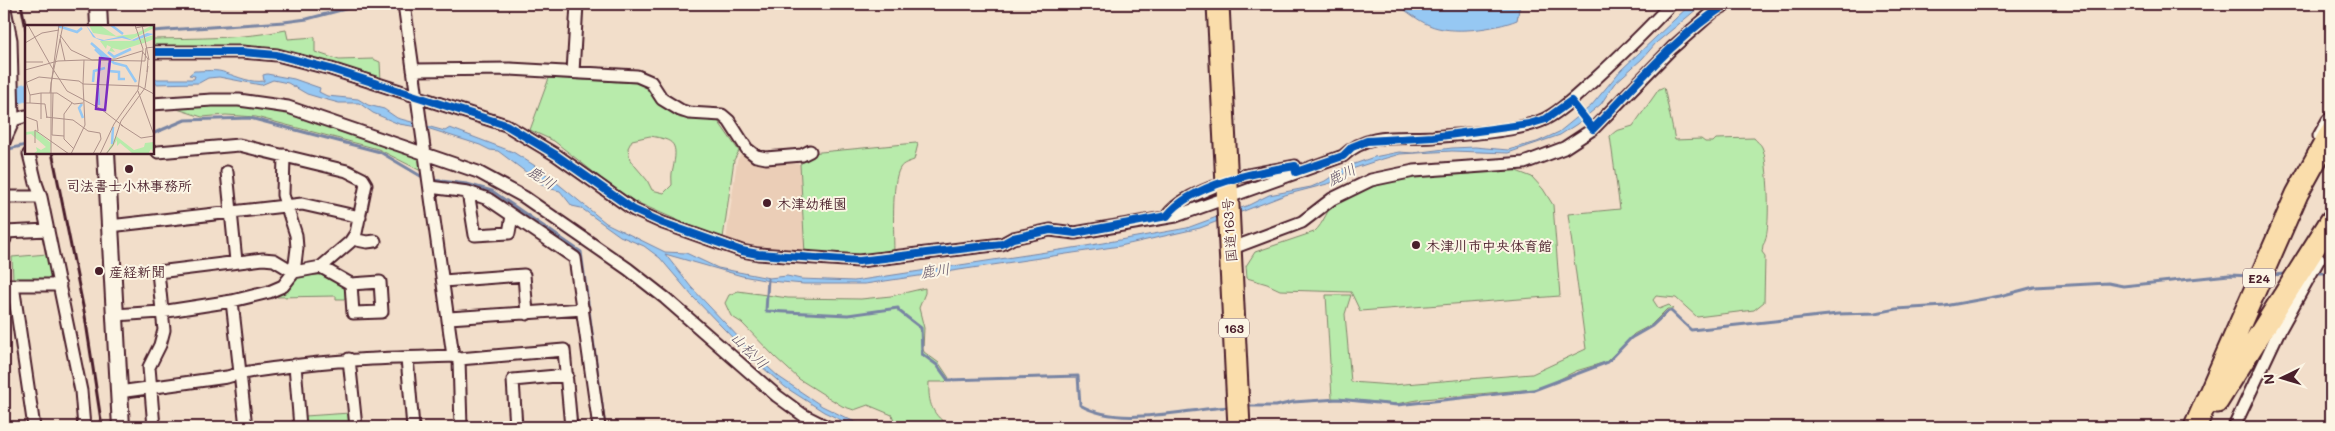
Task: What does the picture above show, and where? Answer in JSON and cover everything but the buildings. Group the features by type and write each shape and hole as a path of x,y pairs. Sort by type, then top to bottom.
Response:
{"highway":[{"name":"国道163号","path":"1218,4 1222,195 1230,239 1239,427"},
{"name":"E24","path":"2194,427 2297,194 2331,132"},
{"name":"E24","path":"2202,427 2331,221"}],"street":[{"path":"4,4 11,40 12,73 10,120 4,142"},
{"path":"98,4 99,25"},
{"path":"404,4 414,89 418,100 443,281 456,357 461,427"},
{"path":"573,72 577,4"},
{"path":"1167,216 1172,208 1180,204 1266,185 1296,172 1343,156 1352,147 1367,141 1497,130 1529,124 1546,118 1571,101 1627,51 1671,4"},
{"path":"1230,239 1302,222 1332,199 1371,180 1414,171 1524,163 1564,148 1593,129 1672,48 1713,12 1727,4"},
{"path":"154,52 242,52 277,55 330,69 418,100 506,125 556,155 616,199 663,224 724,246 758,254 839,260 874,260 1002,244 1013,238 1050,230 1075,234 1167,216 1176,216 1222,195"},
{"path":"413,70 510,69 637,76 645,78 654,86 662,99 680,110 689,113 722,115 729,121 747,149 756,156 766,158 802,155 810,151"},
{"path":"154,104 212,100 264,103 288,108 424,149 478,172 524,196 660,294 784,401 803,415 827,427"},
{"path":"10,120 25,116"},
{"path":"2189,427 2305,160 2328,120 2331,119"},
{"path":"154,427 149,367 160,345 164,330 158,272 263,259 274,260 294,272 321,267 352,240 356,233 366,184 363,178 347,171 239,145 158,152"},
{"path":"29,154 41,197 60,285 81,391 84,427"},
{"path":"106,154 121,427"},
{"path":"115,315 162,312 232,301 269,292 283,286 294,272 296,242 281,185 284,155"},
{"path":"1242,176 1295,166 1296,172"},
{"path":"227,172 236,261"},
{"path":"430,187 468,192 488,199 575,258 599,427"},
{"path":"468,192 475,235 509,233 512,216"},
{"path":"4,197 41,197"},
{"path":"110,226 230,214 302,204 360,218"},
{"path":"5,239 5,232 48,230"},
{"path":"2234,427 2278,333 2331,238"},
{"path":"352,240 375,241"},
{"path":"321,267 351,284"},
{"path":"443,281 524,275 526,314"},
{"path":"34,427 8,285 60,285"},
{"path":"232,301 246,427"},
{"path":"449,318 583,309"},
{"path":"119,392 227,377 240,373 295,365 349,359 456,357 564,350 571,427"},
{"path":"407,358 413,427"},
{"path":"349,359 356,427"},
{"path":"295,365 300,427"},
{"path":"516,427 513,380 567,375"}],"shaded area":[{"name":"木津幼稚園","path":"742,152 757,161 800,164 805,254 726,241 737,161"}],"green space":[{"path":"286,30 288,39 315,37 315,52 339,60 373,59 380,62 381,81 252,48 154,48 154,39 237,37"},
{"path":"549,78 638,83 649,89 659,104 680,118 718,121 739,151 734,160 723,238 702,231 634,201 611,186 554,141 530,130","holes":["650,136 670,141 675,148 672,185 664,193 652,190 647,180 630,160 628,148 632,140"]},
{"path":"1664,87 1675,140 1701,139 1705,142 1713,142 1716,139 1754,138 1762,147 1766,166 1768,197 1766,239 1762,252 1765,256 1764,302 1754,310 1697,317 1676,298 1656,296 1653,300 1659,309 1669,305 1673,309 1667,309 1651,325 1634,334 1606,362 1576,371 1548,385 1534,389 1423,399 1396,404 1332,398 1326,295 1351,295 1345,314 1351,382 1392,385 1532,374 1586,349 1568,214 1620,209 1610,136 1616,131 1633,126 1659,89"},
{"path":"222,105 266,108 290,113 418,156 423,172 378,149 256,117 226,115 202,117 171,107"},
{"path":"918,144 914,160 900,168 895,185 894,254 867,256 805,254 800,164 810,158 810,153"},
{"name":"木津川市中央体育館","path":"1511,169 1532,177 1543,189 1553,205 1560,296 1360,311 1351,292 1280,290 1247,278 1246,266 1255,252 1314,232 1333,203 1343,197 1376,185 1414,176"},
{"path":"47,254 52,275 49,280 13,280 12,257"},
{"path":"321,275 342,286 348,299 336,299 336,296 277,297 276,294 298,276"},
{"path":"925,288 919,308 924,328 923,349 924,352 939,363 949,378 945,382 929,382 929,397 935,413 951,427 898,427 892,415 868,405 854,410 842,406 799,379 742,323 731,316 725,303 729,295 738,291 788,298 861,299 891,296"},
{"path":"350,413 352,427 306,427 305,416"}],"water":[{"path":"1396,4 1520,4 1517,20 1473,30 1449,30 1429,25"},
{"name":"山松川","path":"1691,4 1703,4 1656,43 1642,59 1614,84 1601,104 1560,135 1508,153 1452,151 1400,154 1349,170 1331,183 1285,195 1200,228 1120,246 865,284 804,284 770,281 742,276 665,254 691,287 759,359 779,377 822,406 865,427 856,427 824,412 785,387 753,359 693,297 660,258 644,246 620,236 581,208 572,206 560,191 547,188 498,151 490,150 430,129 399,124 373,113 359,103 339,103 324,99 307,94 288,83 273,80 261,85 219,77 208,78 199,83 154,84 154,79 194,79 195,76 189,75 194,71 210,70 254,81 264,81 263,75 267,74 294,79 320,88 319,92 327,96 358,99 368,105 384,109 397,118 445,131 450,128 513,152 540,169 606,223 665,252 686,253 718,268 769,278 787,276 801,279 854,281 1086,246 1187,228 1249,205 1269,195 1311,187 1325,181 1346,167 1374,157 1399,152 1413,153 1452,148 1475,147 1508,150 1537,142 1559,132 1591,106 1621,70"}],"waterway":[{"path":"154,31 284,22 307,19 364,4"},
{"name":"鹿川","path":"4,99 25,92"},
{"path":"154,133 185,120 250,118 380,152 424,178"},
{"path":"4,150 25,145"},
{"path":"432,180 467,184 492,191 581,252 605,427"},
{"path":"2314,273 2331,273"},
{"path":"2269,275 2288,274"},
{"path":"1245,406 1276,406 1293,402 1338,399 1397,405 1534,390 1608,362 1631,338 1652,326 1668,311 1671,311 1691,330 1838,314 1876,313 1896,309 1945,306 2000,296 2034,287 2108,283 2123,286 2229,275 2253,276"},
{"path":"768,279 766,311 848,315 898,308 899,311 921,328 922,354 937,365 948,380 1078,376 1080,405 1096,412 1115,416 1154,415 1231,407"}],"railway":[{"path":"21,4 25,25"},
{"path":"52,154 85,316 102,427"}],"cycle path":[{"path":"154,52 242,52 277,55 331,69 506,125 556,155 634,210 663,223 742,251 758,254 859,261 1002,244 1013,238 1050,230 1075,233 1167,216 1178,205 1192,196 1226,181 1295,166 1296,172 1343,156 1352,147 1367,141 1433,137 1529,124 1546,119 1571,101 1593,129 1673,46 1727,4"}],"place":[{"name":"司法書士小林事務所","path":"129,169"},
{"name":"木津幼稚園","path":"767,203"},
{"name":"木津川市中央体育館","path":"1416,245"},
{"name":"産経新聞","path":"99,271"}]}
